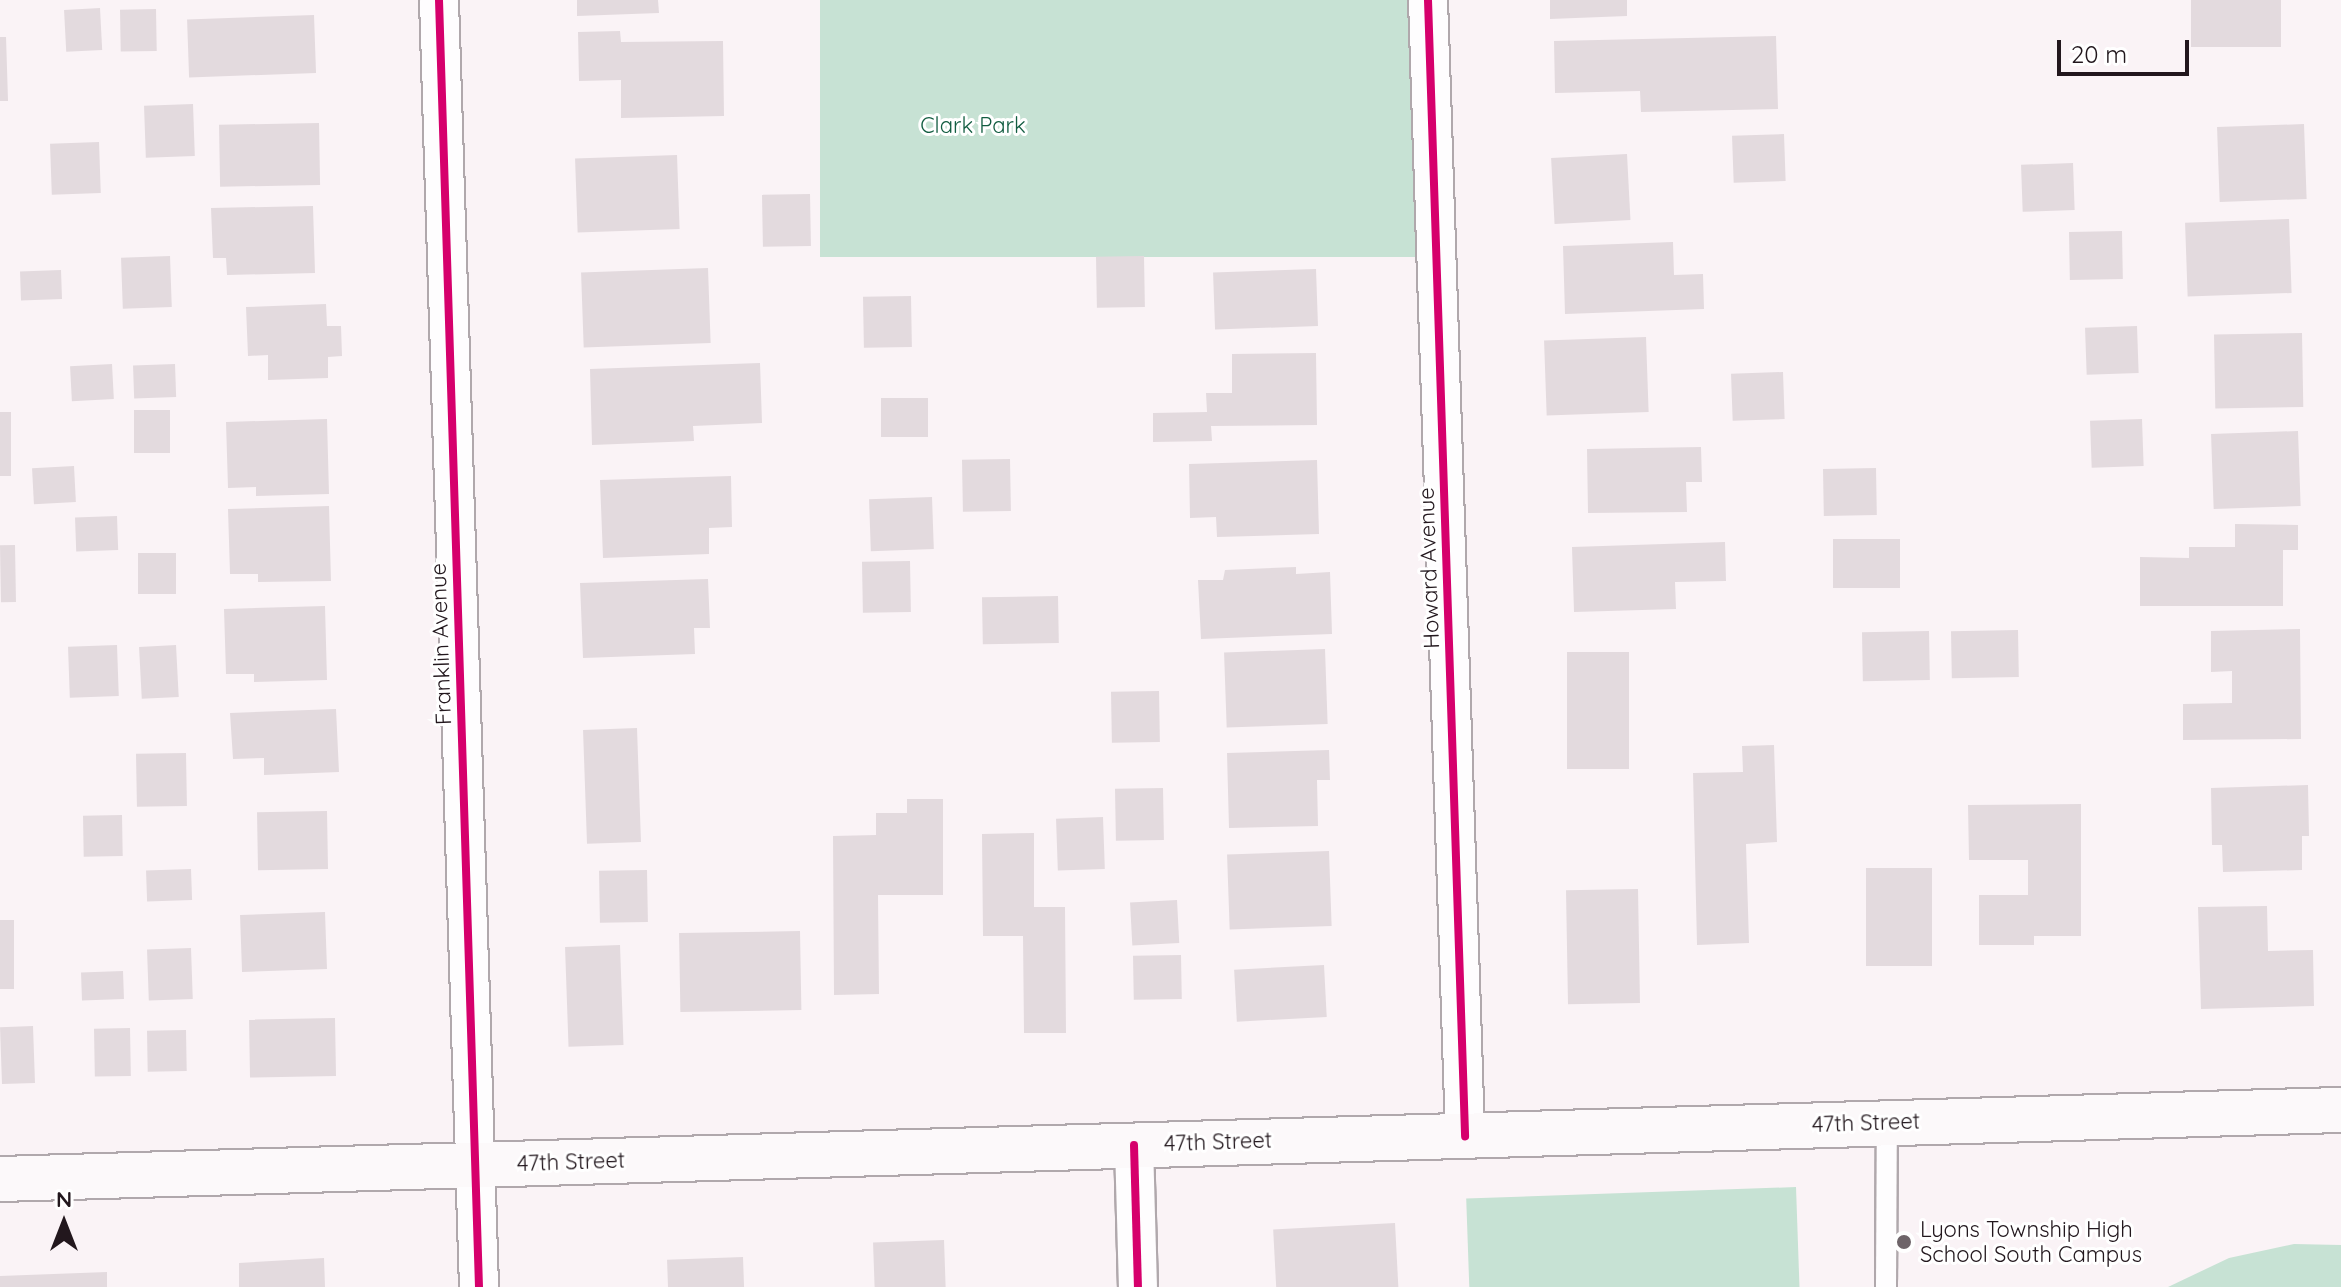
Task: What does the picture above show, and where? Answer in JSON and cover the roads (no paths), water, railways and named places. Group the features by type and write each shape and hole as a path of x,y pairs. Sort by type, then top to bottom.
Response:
{"main road":[{"name":"47th Street","path":"0,1179 2341,1110"}],"street":[{"name":"Franklin Avenue","path":"439,0 479,1287"},
{"name":"Howard Avenue","path":"1428,0 1465,1136"},
{"path":"1134,1145 1138,1287"}],"lane":[{"path":"1886,1287 1891,1219 1887,1123"}],"place":[{"name":"Lyons Township High School South Campus","path":"1904,1242"}],"park label":[{"name":"Clark Park","path":"973,126"}]}
